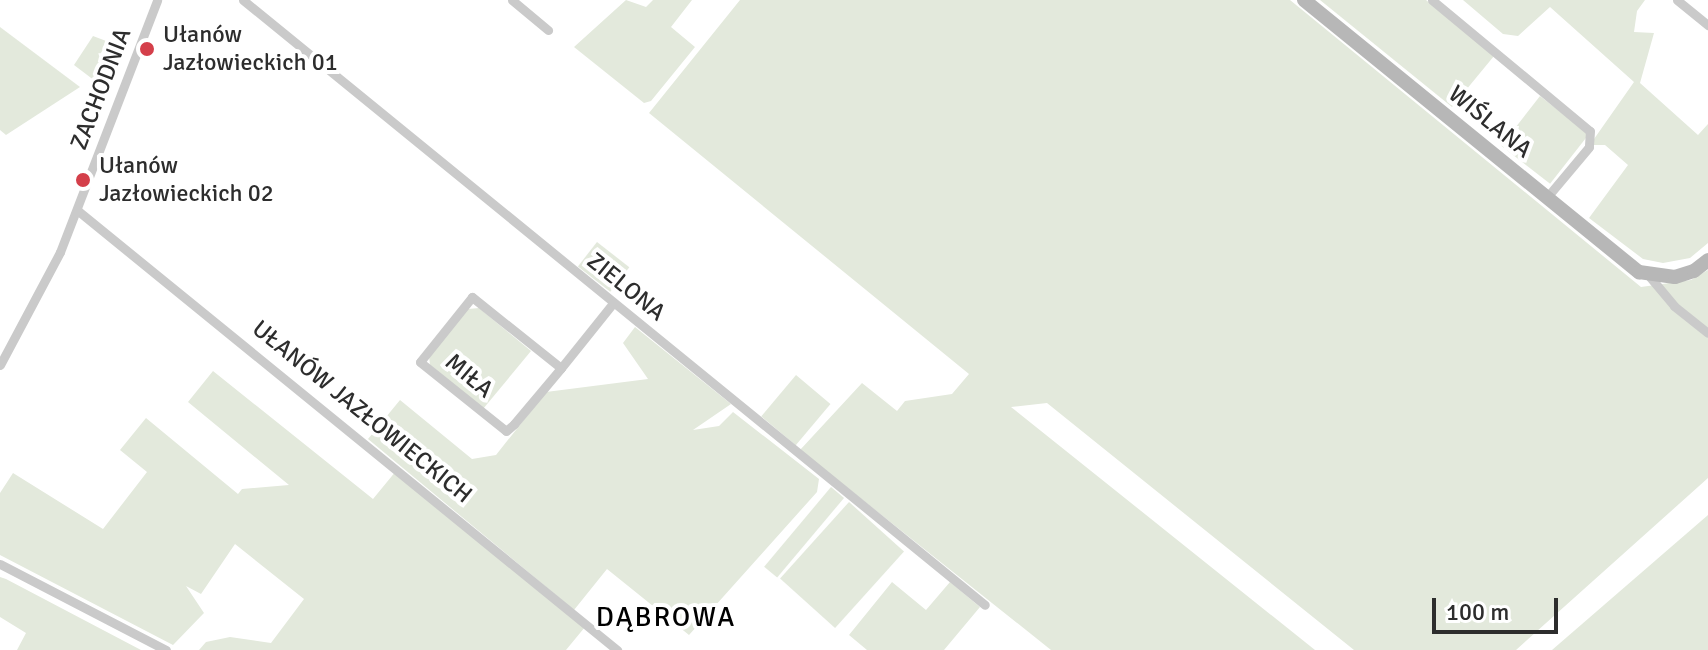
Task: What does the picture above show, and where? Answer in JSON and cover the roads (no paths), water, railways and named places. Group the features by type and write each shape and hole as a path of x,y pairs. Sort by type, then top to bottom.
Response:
{"main road":[{"name":"WIŚLANA","path":"1304,0 1650,277"},
{"path":"1650,277 1694,271 1708,260"}],"street":[{"name":"ZACHODNIA","path":"0,365 77,210 157,0"},
{"name":"ZIELONA","path":"243,0 985,605"},
{"path":"512,0 548,30"},
{"path":"1432,0 1590,131 1589,147 1547,197"},
{"path":"1677,0 1708,25"},
{"name":"UŁANÓW JAZŁOWIECKICH","path":"77,210 617,650"},
{"path":"1650,277 1708,333"},
{"name":"MIŁA","path":"561,368 472,297 420,362 506,431 561,368 613,303"},
{"path":"0,564 166,650"}],"place":[{"name":"Ułanów Jazłowieckich 01","path":"147,49"},
{"name":"Ułanów Jazłowieckich 02","path":"83,180"}],"district":[{"name":"DĄBROWA","path":"666,617"}]}
